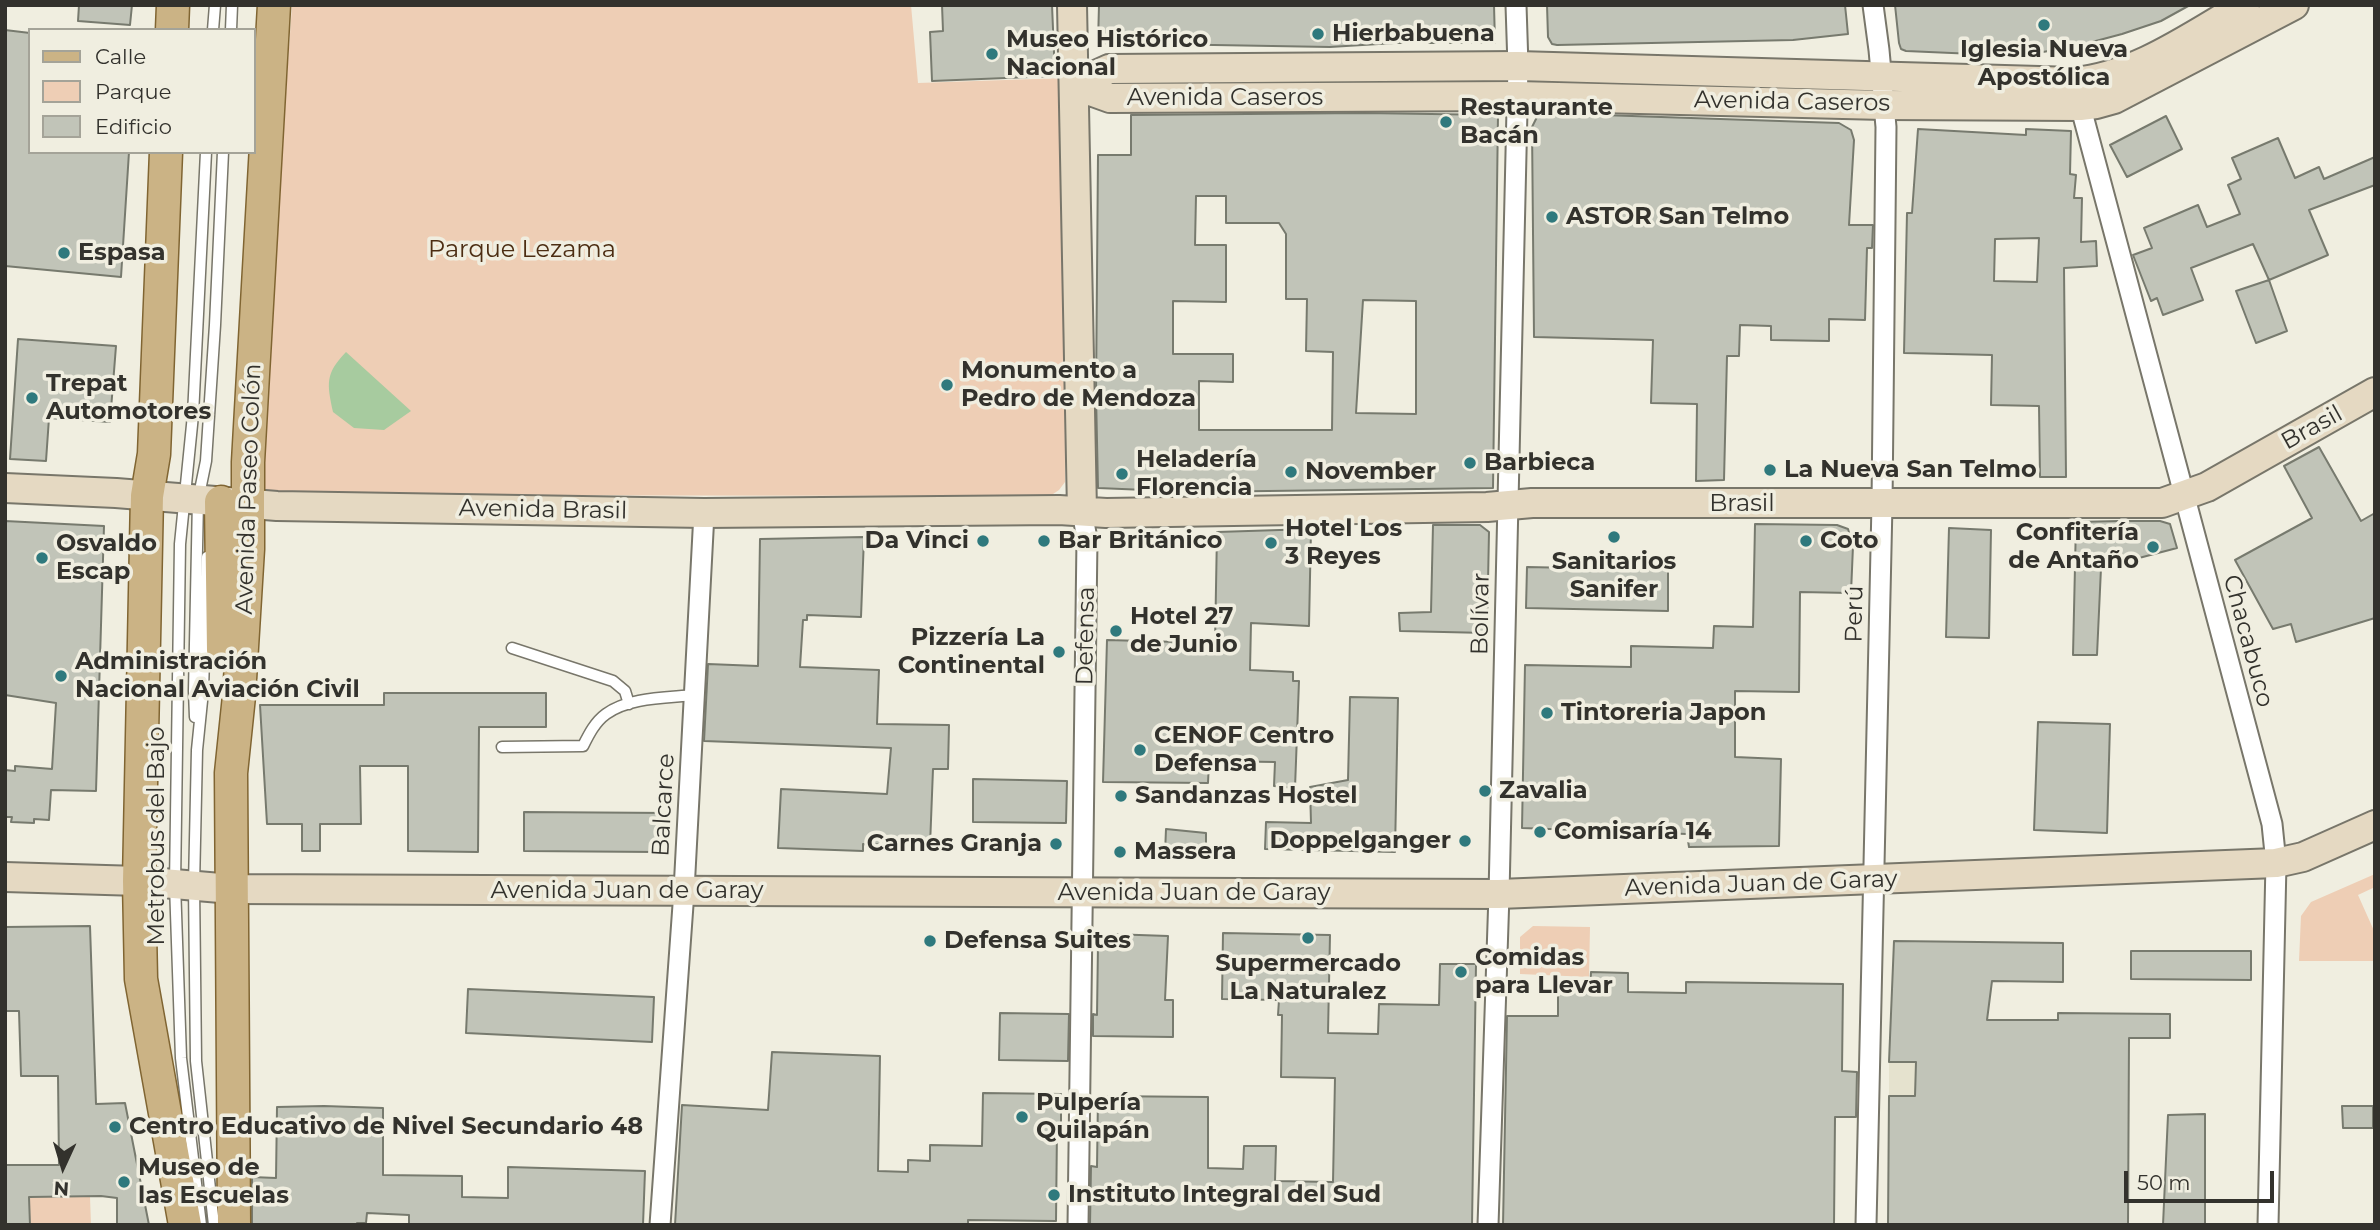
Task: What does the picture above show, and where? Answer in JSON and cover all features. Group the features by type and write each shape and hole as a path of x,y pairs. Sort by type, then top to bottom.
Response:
{"main road":[{"path":"172,28 173,5"},
{"name":"Avenida Paseo Colón","path":"234,1225 231,773 239,696 212,501 249,448 274,5"},
{"name":"Defensa","path":"1073,5 1082,511"},
{"name":"Avenida Caseros","path":"2077,94 2141,64 2245,5"},
{"name":"Avenida Caseros","path":"1074,85 1110,98 1883,91 2077,94 2096,104 2114,99 2294,5"},
{"name":"Avenida Caseros","path":"1074,85 1109,69 1518,66 1883,91"},
{"path":"166,154 154,454 147,496 139,881 141,979 185,1225"},
{"name":"Brasil","path":"1082,511 1106,513 1532,503 2162,503 2183,498 2207,487 2375,392"},
{"name":"Avenida Brasil","path":"5,488 212,501 704,513 1082,511"},
{"name":"Avenida Juan de Garay","path":"5,877 139,881 232,890 1499,894 2276,863 2303,856 2375,825"}],"street":[{"name":"Bolívar","path":"1488,1225 1508,505 1518,66 1516,5"},
{"name":"Perú","path":"1866,1225 1882,504 1886,127 1873,5"},
{"name":"Chacabuco","path":"2077,94 2183,498 2273,824 2276,863 2268,1225"},
{"name":"Defensa","path":"1078,1225 1087,539 1082,511"},
{"name":"Balcarce","path":"660,1225 684,891 704,513"}],"lane":[{"path":"213,28 215,5"},
{"path":"231,28 232,5"},
{"name":"Metrobus del Bajo","path":"201,1225 181,1058 185,885 180,544 212,501 193,415 206,154"},
{"name":"Metrobus del Bajo","path":"214,1225 196,1061 185,885 202,691 212,501 206,461 223,154"},
{"path":"512,648 613,681 625,691 629,704"},
{"path":"502,747 583,746 593,727 607,713 629,704 694,695"}],"shaded area":[{"path":"346,352 411,411 384,430 354,428 333,412 329,379 334,367"},
{"path":"1889,1062 1916,1062 1915,1096 1889,1096"}],"green space":[{"name":"Parque Lezama","path":"292,5 911,5 918,83 1064,78 1065,482 1050,496 329,495 273,493 264,488 260,470"},
{"path":"2375,874 2375,887 2358,895 2375,933 2375,961 2299,961 2301,916 2311,902"},
{"path":"1533,926 1590,927 1589,977 1520,974 1520,937"},
{"path":"29,1197 90,1197 91,1225 30,1225"}],"building":[{"path":"79,5 132,5 130,25 78,21"},
{"name":"Museo Histórico Nacional","path":"942,5 1052,5 1055,76 932,81 930,32 943,31"},
{"path":"1099,5 1494,5 1495,43 1395,43 1330,47 1098,43"},
{"path":"1547,5 1845,5 1848,34 1793,40 1557,45 1552,44 1548,37"},
{"path":"1895,5 2190,5 2161,21 2122,34 2077,46 2020,56 1901,49"},
{"path":"5,30 28,33 28,154 129,154 121,277 5,266"},
{"path":"1543,113 1839,123 1851,130 1854,140 1849,225 1873,225 1872,248 1867,248 1865,320 1829,319 1829,341 1771,340 1771,326 1740,325 1739,356 1727,356 1724,480 1696,481 1697,404 1651,403 1653,340 1534,337 1532,127 1537,117"},
{"path":"1131,115 1498,115 1493,488 1193,492 1098,488 1098,155 1131,155","holes":["1196,196 1226,196 1226,223 1279,223 1286,234 1286,299 1307,299 1306,351 1333,352 1332,430 1199,430 1199,381 1233,382 1233,354 1173,354 1173,301 1226,302 1226,245 1195,245","1363,300 1416,301 1416,414 1356,413"]},
{"path":"2166,116 2182,149 2127,177 2110,145"},
{"path":"1918,129 2026,135 2026,129 2071,131 2070,174 2076,175 2074,198 2082,198 2081,242 2096,241 2097,266 2064,268 2066,477 2040,477 2039,406 1991,405 1992,355 1904,353 1907,213 1912,213","holes":["2039,238 2037,282 1994,281 1995,239"]},
{"path":"2278,138 2295,178 2319,167 2324,179 2375,157 2375,185 2309,210 2328,255 2269,280 2253,244 2191,268 2203,300 2163,315 2157,298 2151,301 2133,255 2152,248 2144,228 2198,205 2207,227 2240,214 2228,185 2241,179 2232,158"},
{"path":"2269,280 2287,331 2256,343 2236,291"},
{"path":"18,339 116,346 110,422 49,418 46,461 10,459"},
{"path":"2319,447 2361,521 2375,513 2375,618 2296,642 2291,624 2273,629 2235,560 2312,518 2284,466"},
{"path":"5,521 104,526 96,791 51,790 49,820 34,819 34,823 11,822 12,817 5,817 5,770 15,771 15,766 52,769 56,703 5,695"},
{"path":"2160,521 2170,524 2177,548 2101,568 2097,655 2073,655 2076,522"},
{"path":"1755,524 1837,525 1848,529 1853,546 1851,593 1800,592 1799,692 1735,691 1735,757 1781,759 1779,846 1689,847 1687,834 1522,828 1525,665 1631,667 1631,646 1713,648 1714,626 1753,627"},
{"path":"1433,525 1480,525 1489,532 1487,633 1400,631 1399,613 1431,612"},
{"path":"1949,528 1991,530 1989,638 1946,637"},
{"path":"1311,529 1309,626 1251,623 1250,670 1293,672 1293,681 1299,681 1295,788 1274,786 1275,762 1209,761 1208,783 1103,782 1107,640 1215,643 1217,532"},
{"path":"864,537 861,617 807,615 807,620 803,620 800,667 879,670 877,724 949,725 948,769 933,769 930,846 863,844 863,851 778,848 781,789 887,794 891,748 704,741 708,664 758,666 760,539"},
{"path":"1527,567 1668,570 1668,611 1526,608"},
{"path":"384,693 546,693 546,727 479,727 478,852 408,851 408,766 360,766 361,824 320,824 320,851 302,851 302,824 267,824 260,705 384,705"},
{"path":"1350,697 1398,698 1395,852 1265,849 1266,822 1311,823 1310,787 1348,780"},
{"path":"2038,722 2110,724 2107,833 2034,830"},
{"path":"973,779 1067,781 1066,823 973,822"},
{"path":"524,812 670,813 669,841 656,852 524,851"},
{"path":"1166,829 1206,833 1206,854 1165,854"},
{"path":"90,926 96,1104 125,1103 149,1225 117,1225 117,1198 101,1196 29,1197 30,1225 5,1225 5,1165 59,1165 58,1076 21,1076 19,1011 5,1011 5,927"},
{"path":"1223,933 1330,935 1328,1033 1378,1034 1379,1004 1439,1005 1440,964 1476,964 1472,1225 1090,1225 1091,1166 1097,1167 1098,1096 1208,1097 1208,1168 1243,1169 1244,1146 1276,1146 1275,1181 1333,1182 1335,1078 1281,1077 1282,1015 1278,1015 1279,1000 1222,999"},
{"path":"1110,934 1168,936 1165,1000 1173,1000 1173,1037 1093,1036 1093,1014 1097,1015 1098,944"},
{"path":"1894,941 2063,943 2063,982 1992,981 1987,1020 2058,1020 2058,1013 2170,1014 2170,1038 2129,1038 2128,1225 1888,1225 1889,1096 1915,1096 1916,1062 1889,1062"},
{"path":"2131,951 2251,951 2251,980 2131,979"},
{"path":"1591,972 1628,973 1628,992 1686,993 1686,982 1843,984 1842,1071 1857,1072 1856,1117 1835,1117 1834,1225 1503,1225 1507,1016 1558,1016 1558,992 1590,992"},
{"path":"468,989 654,997 652,1042 466,1033"},
{"path":"1000,1013 1069,1014 1068,1061 999,1060"},
{"path":"772,1052 880,1056 878,1171 908,1172 908,1160 930,1161 930,1145 982,1146 983,1093 1061,1094 1061,1128 1057,1128 1056,1221 968,1220 968,1225 675,1225 682,1105 768,1110"},
{"path":"2342,1106 2373,1106 2373,1128 2343,1128"},
{"path":"277,1107 383,1108 383,1175 462,1176 462,1197 508,1198 508,1167 645,1171 643,1225 409,1225 409,1215 367,1213 366,1223 357,1225 252,1225 252,1177 276,1178"},
{"path":"2205,1114 2205,1225 2163,1225 2168,1115"}],"place":[{"name":"Iglesia Nueva Apostólica","path":"2044,25"},
{"name":"Hierbabuena","path":"1318,34"},
{"name":"Museo Histórico Nacional","path":"992,54"},
{"name":"Restaurante Bacán","path":"1446,122"},
{"name":"ASTOR San Telmo","path":"1552,217"},
{"name":"Espasa","path":"64,253"},
{"name":"Monumento a Pedro de Mendoza","path":"947,385"},
{"name":"Trepat Automotores","path":"32,398"},
{"name":"Barbieca","path":"1470,463"},
{"name":"La Nueva San Telmo","path":"1770,470"},
{"name":"November","path":"1291,472"},
{"name":"Heladería Florencia","path":"1122,474"},
{"name":"Sanitarios Sanifer","path":"1614,537"},
{"name":"Da Vinci","path":"983,541"},
{"name":"Bar Británico","path":"1044,541"},
{"name":"Coto","path":"1806,541"},
{"name":"Hotel Los 3 Reyes","path":"1271,543"},
{"name":"Confitería de Antaño","path":"2153,547"},
{"name":"Osvaldo Escap","path":"42,558"},
{"name":"Hotel 27 de Junio","path":"1116,631"},
{"name":"Pizzería La Continental","path":"1059,652"},
{"name":"Administración Nacional Aviación Civil","path":"61,676"},
{"name":"Tintoreria Japon","path":"1547,713"},
{"name":"CENOF Centro Defensa","path":"1140,750"},
{"name":"Zavalia","path":"1485,791"},
{"name":"Sandanzas Hostel","path":"1121,796"},
{"name":"Comisaría 14","path":"1540,832"},
{"name":"Doppelganger","path":"1465,841"},
{"name":"Carnes Granja","path":"1056,844"},
{"name":"Massera","path":"1120,852"},
{"name":"Supermercado La Naturalez","path":"1308,938"},
{"name":"Defensa Suites","path":"930,941"},
{"name":"Comidas para Llevar","path":"1461,972"},
{"name":"Pulpería Quilapán","path":"1022,1117"},
{"name":"Centro Educativo de Nivel Secundario 48","path":"115,1127"},
{"name":"Museo de las Escuelas","path":"124,1182"},
{"name":"Instituto Integral del Sud","path":"1054,1195"}]}
